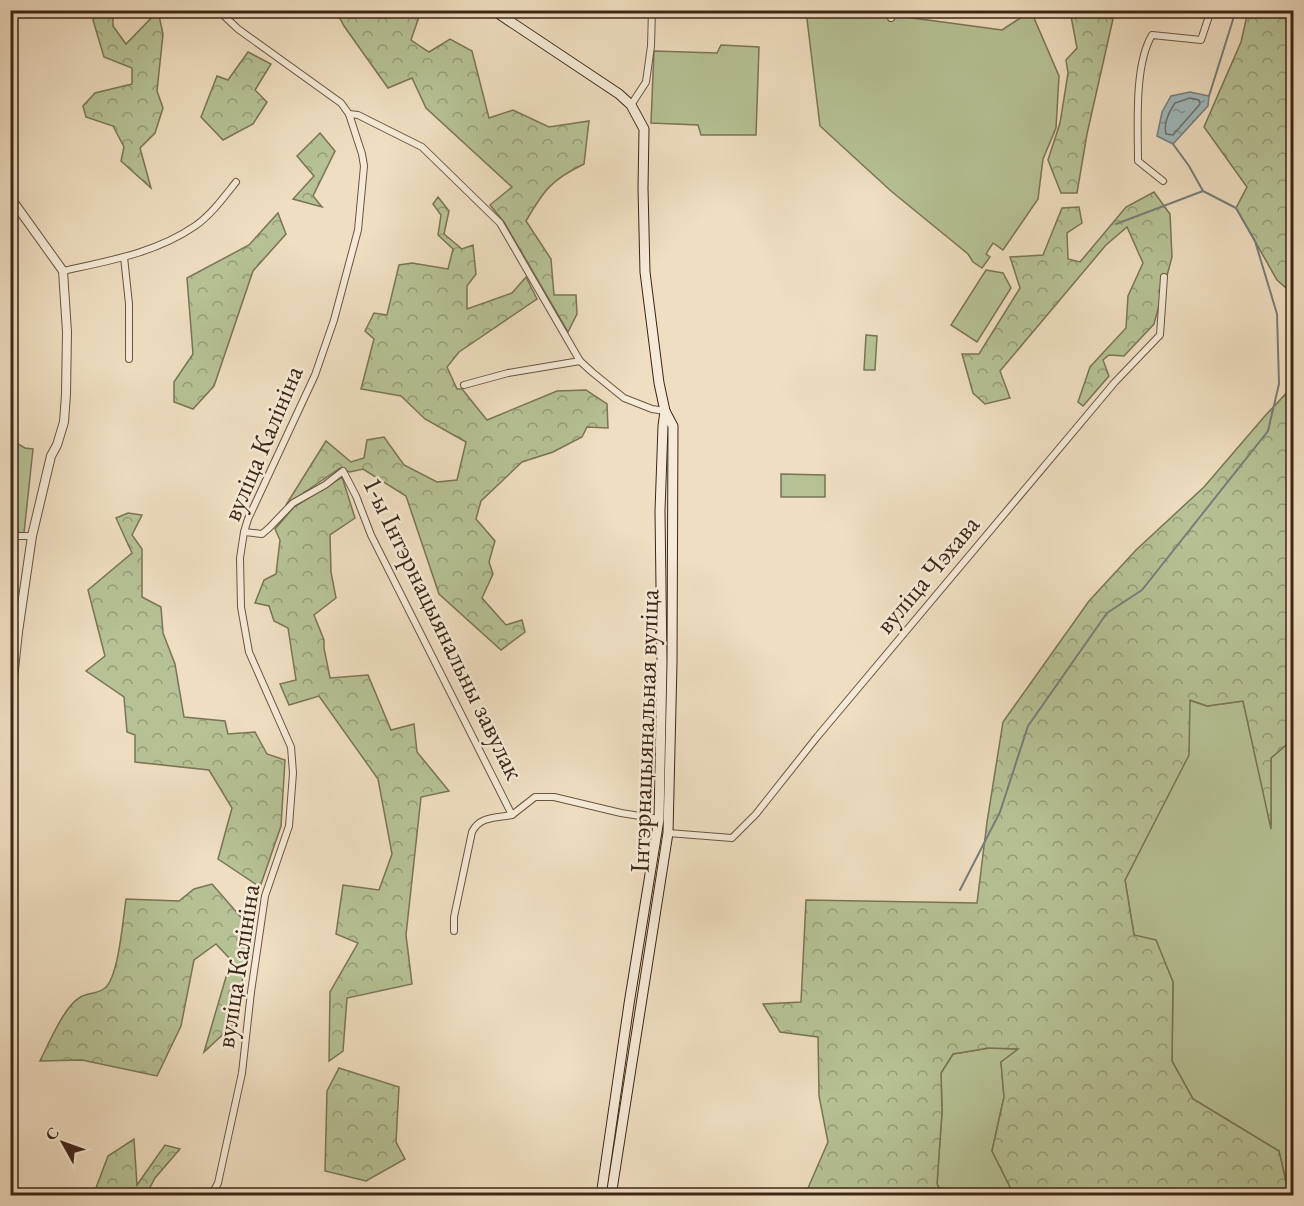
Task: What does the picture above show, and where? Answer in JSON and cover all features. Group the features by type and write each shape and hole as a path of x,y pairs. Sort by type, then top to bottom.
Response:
{"main road":[{"name":"Інтэрнацыянальная вуліца","path":"493,10 619,94 631,105 644,129 645,272 659,383 665,411 673,426 672,663 668,833 619,1111 601,1196"},
{"name":"Інтэрнацыянальная вуліца","path":"611,1196 628,1004 659,819 662,663 660,511 665,411"}],"street":[{"name":"вуліца Калініна","path":"210,1196 218,1183 243,1073 251,992 265,896 290,826 293,773 291,747 249,652 241,607 240,558 244,532 258,496 315,375 334,320 358,230 364,166 349,114 331,94 238,29 218,10"},
{"path":"507,21 516,10"},
{"path":"631,105 646,82 651,45 652,10"},
{"path":"889,10 891,18"},
{"path":"1162,181 1138,161 1137,103 1146,45 1152,35 1201,40 1211,10"},
{"path":"349,114 358,115 422,147 500,223 580,360 624,398 652,409 665,411"},
{"path":"63,271 124,257 167,243 197,225 236,182"},
{"path":"10,197 63,271 67,332 64,422 51,456 32,536 10,706"},
{"path":"124,257 129,304 129,359"},
{"name":"вуліца Чэхава","path":"668,833 732,838 756,814 1085,417 1160,335 1164,277"},
{"path":"464,385 508,373 580,360"},
{"name":"1-ы Інтэрнацыянальны завулак","path":"244,532 261,534 293,503 325,485 343,471 356,496 371,535 512,815"},
{"path":"10,536 32,536"},
{"path":"662,663 672,663"},
{"name":"1-ы Інтэрнацыянальны завулак","path":"454,931 454,917 472,832 476,824 484,819 512,815 535,797 554,797 621,813 659,819"},
{"path":"657,832 668,833"}],"green space":[{"path":"99,11 116,11 113,13 113,26 126,44 158,11 163,34 157,91 163,108 155,133 140,148 151,188 121,161 124,147 113,126 86,117 83,106 95,93 132,84 132,68 104,57 93,20"},
{"path":"336,11 421,11 411,40 429,52 450,39 472,51 489,118 513,110 549,127 589,121 584,164 549,187 526,221 551,259 554,295 576,295 577,314 568,332 504,222 490,205 512,187 426,108 412,78 388,88"},
{"path":"806,11 897,11 898,16 1002,30 1031,11 1059,76 1056,128 1043,159 1038,199 1003,250 993,243 986,254 990,257 982,268 891,191 820,126"},
{"path":"1070,11 1088,11 1088,13 1113,19 1087,134 1077,193 1061,193 1048,160 1060,123 1068,73 1066,60 1077,48"},
{"path":"1248,11 1293,11 1293,294 1277,280 1236,208 1247,187 1204,127 1241,42"},
{"path":"721,45 759,47 756,135 701,135 698,125 651,123 654,51 717,53"},
{"path":"248,52 271,64 255,90 267,102 253,124 223,140 201,117 217,76 228,80"},
{"path":"320,133 335,151 313,196 322,207 293,199 314,176 297,156"},
{"path":"1154,192 1170,214 1172,257 1154,324 1124,356 1109,355 1103,360 1109,376 1083,406 1078,402 1090,367 1126,328 1128,296 1143,263 1127,227 1106,245 1000,371 1010,398 985,404 973,393 962,354 979,354 1020,288 1010,257 1043,255 1062,208 1079,207 1082,223 1067,233 1068,259 1080,262 1126,207"},
{"path":"438,197 449,211 444,234 462,249 473,245 476,274 467,286 467,309 512,293 526,277 537,299 459,352 447,367 457,389 462,389 487,420 557,391 586,390 607,404 608,428 587,427 582,437 553,452 522,462 481,501 476,519 495,541 489,562 493,574 482,598 506,625 522,620 525,632 501,650 439,594 406,496 363,469 350,472 340,468 286,505 326,441 351,462 364,458 367,440 384,437 404,465 437,482 457,480 466,442 425,419 401,396 361,389 374,339 365,331 374,313 387,315 399,265 412,263 448,269 453,249 438,235 441,215 433,204"},
{"path":"278,213 286,234 253,271 214,386 193,409 174,402 174,382 193,354 187,278 249,245"},
{"path":"986,270 1003,273 1011,288 977,342 951,325"},
{"path":"866,335 877,336 875,370 864,370"},
{"path":"1293,386 1293,739 1271,758 1271,829 1243,701 1207,706 1190,700 1189,755 1125,880 1134,935 1156,940 1173,982 1172,1061 1193,1099 1279,1151 1289,1195 1014,1195 992,1151 1004,1097 1001,1062 1018,1049 989,1048 953,1054 941,1073 942,1112 937,1184 943,1195 805,1195 828,1142 819,1096 818,1037 780,1032 763,1004 801,1002 806,900 977,903 1003,722 1089,601 1136,550 1204,487"},
{"path":"11,440 25,448 33,449 24,533 11,532"},
{"path":"781,474 825,475 825,497 781,497"},
{"path":"342,477 355,518 330,535 331,572 336,598 314,615 324,640 330,678 368,675 391,730 414,724 417,752 449,791 421,797 406,935 412,984 347,998 343,1051 329,1061 330,992 358,943 336,934 343,885 379,890 392,854 378,779 319,696 289,705 280,684 296,680 288,628 274,621 269,606 255,603 264,580 276,574 280,540 275,529 294,507"},
{"path":"128,513 142,515 132,535 142,549 142,597 161,607 163,633 175,664 184,717 225,721 228,734 255,732 267,754 285,760 281,826 260,887 218,859 232,808 209,770 135,762 135,735 127,732 124,697 86,671 105,656 88,590 132,553 116,518"},
{"path":"1189,700 1207,706 1243,701 1271,825 1271,758 1293,739 1293,1195 1289,1195 1279,1151 1193,1099 1172,1061 1173,982 1134,935 1125,880 1188,755"},
{"path":"212,884 252,930 234,1024 204,1052 231,960 216,944 194,960 181,1026 157,1076 82,1060 40,1061 57,1027 73,1003 82,996 102,990 110,982 117,960 126,899 179,901 194,889"},
{"path":"989,1048 1019,1049 1001,1062 1004,1097 992,1151 1014,1195 943,1195 937,1184 942,1112 941,1073 953,1054"},
{"path":"339,1068 399,1087 396,1142 405,1159 366,1181 325,1171 327,1091"},
{"path":"134,1139 137,1185 165,1145 180,1149 155,1178 146,1195 96,1195 96,1188 108,1156"}],"water":[{"path":"1190,92 1209,96 1208,106 1173,144 1157,136 1162,112 1171,96"}],"waterway":[{"path":"1209,96 1236,10"},
{"path":"960,890 1000,812 1028,726 1107,613 1142,590 1268,431 1279,384 1277,314 1255,241 1236,208 1203,191 1173,144"},
{"path":"1116,224 1203,191"}]}
